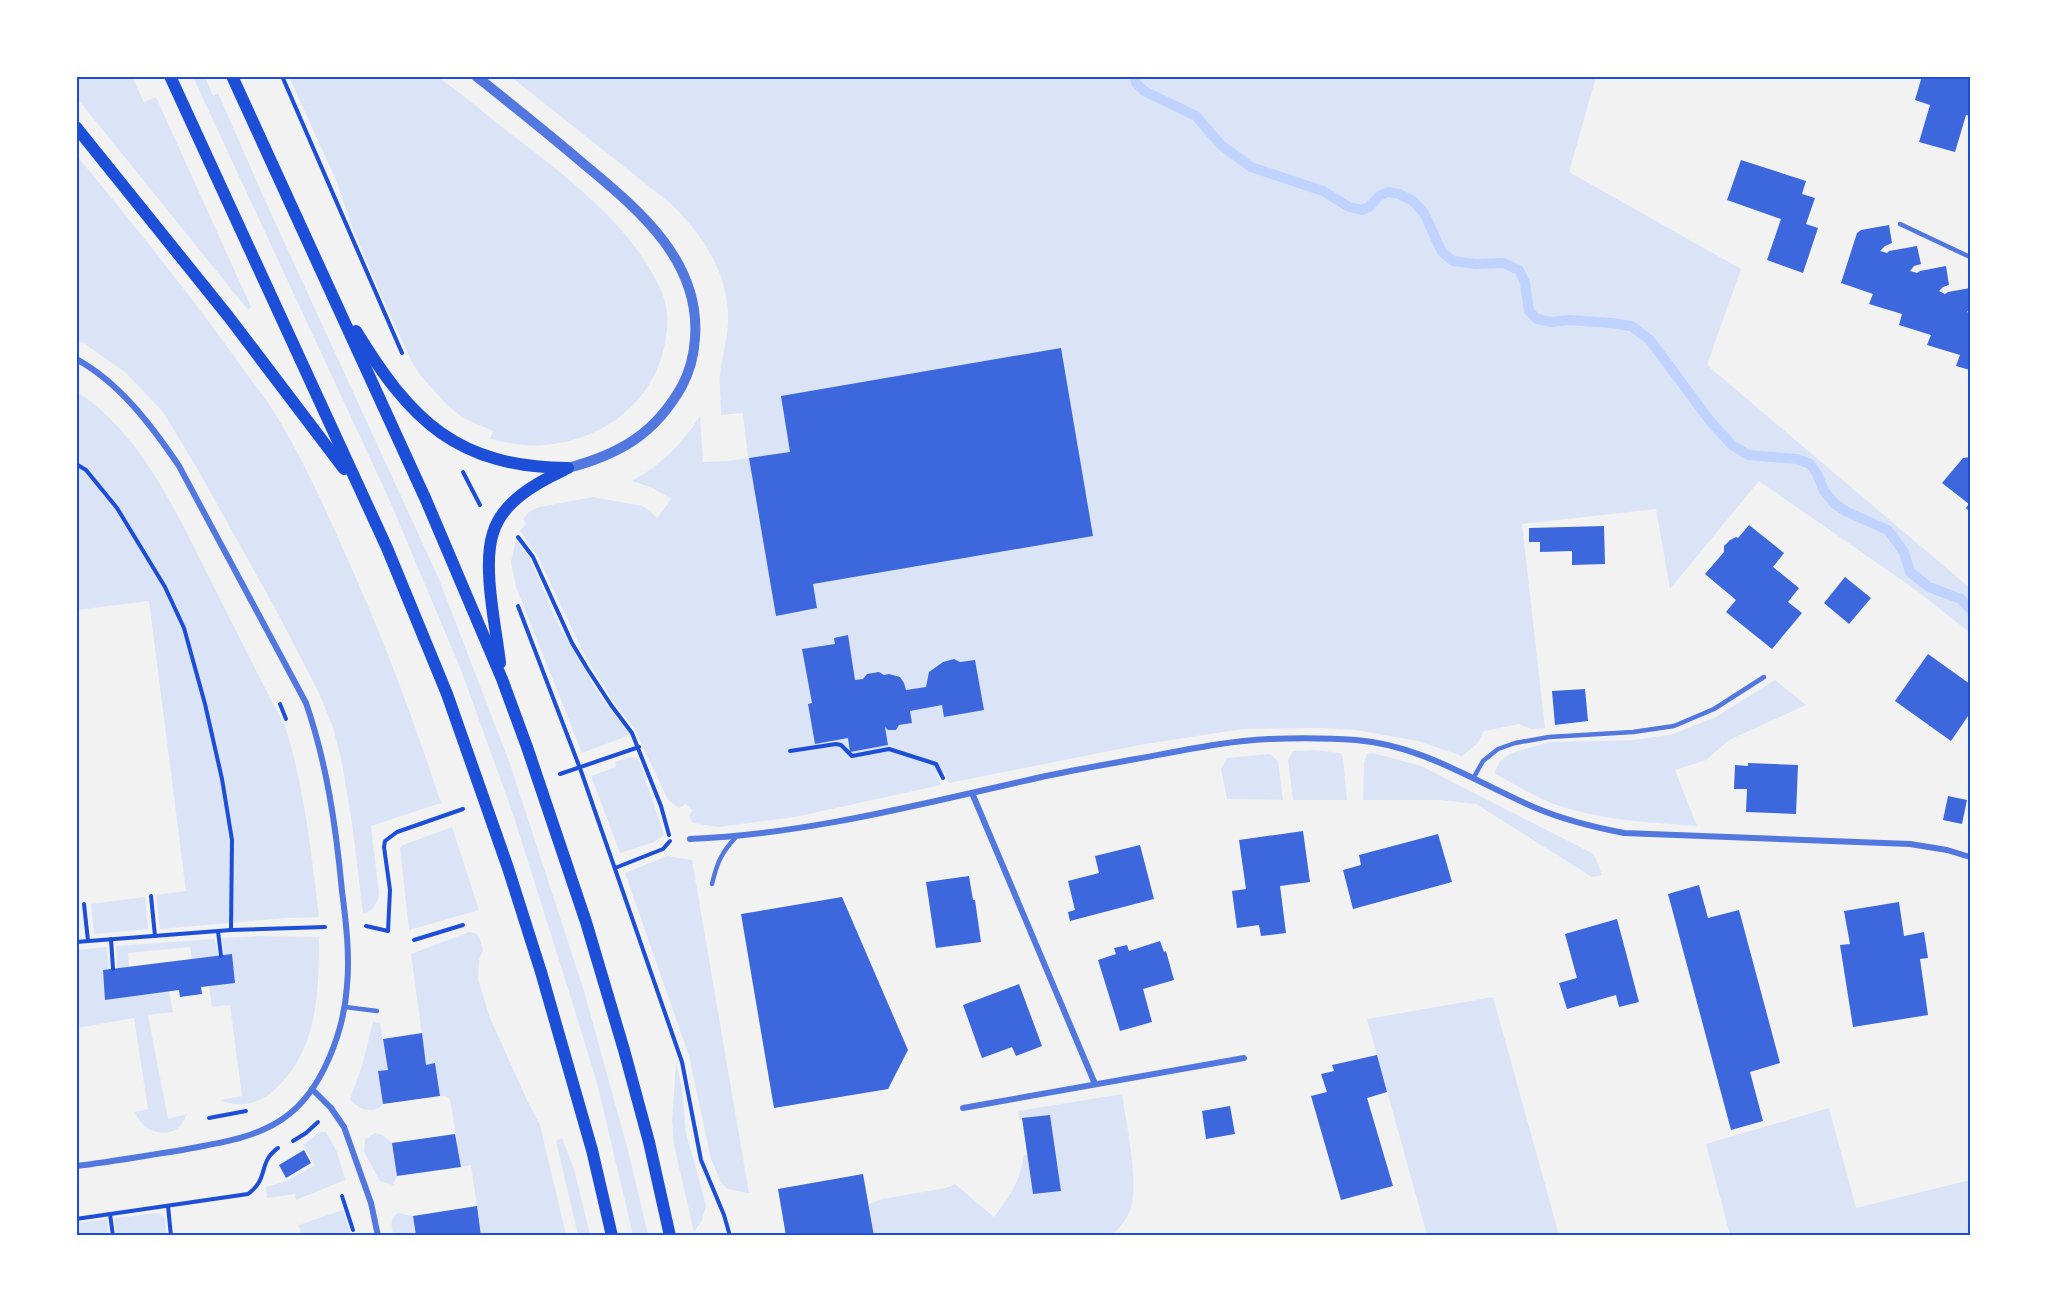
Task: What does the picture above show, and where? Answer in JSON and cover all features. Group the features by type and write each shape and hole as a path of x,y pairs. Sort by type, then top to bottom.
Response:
{"main road":[{"path":"170,76 387,548 447,694 508,868 573,1079 612,1236"},
{"path":"234,81 426,500 502,679 586,922 649,1142 670,1236"},
{"path":"76,128 228,316 358,487"},
{"path":"326,284 390,381 430,426 446,438 496,460 521,465 568,468"},
{"path":"502,679 489,573 492,534 498,521 521,495 532,486 568,468"}],"street":[{"path":"476,76 640,214 675,258 686,277 692,294 696,315 694,350 687,375 669,406 656,422 625,447 608,456 568,468"},
{"path":"76,359 106,380 140,413 179,466 306,703 318,739 337,838 348,964 345,1007 331,1055 312,1089 286,1118 252,1135 202,1146 76,1166"},
{"path":"690,839 736,837 834,822 1053,774 1220,744 1268,739 1360,740 1404,749 1438,761 1533,807 1567,820 1624,833 1910,844 1947,850 1971,857"},
{"path":"972,793 1095,1084"},
{"path":"963,1108 1244,1058"},
{"path":"312,1089 331,1108 344,1126 371,1203 378,1236"}],"lane":[{"path":"1900,224 1971,257"},
{"path":"1474,777 1483,762 1498,749 1515,743 1549,737 1633,732 1674,726 1714,709 1764,678"},
{"path":"712,884 716,864 724,850 736,837"},
{"path":"345,1007 377,1011"}],"path":[{"path":"76,464 86,470 117,508 165,587 184,628 205,705 224,789 232,840 231,930"},
{"path":"517,604 581,771 682,1062 701,1160 726,1221 729,1236"},
{"path":"279,701 290,728"},
{"path":"790,751 836,744 842,746 852,756 889,749 936,764 951,798"},
{"path":"612,755 639,747 671,841"},
{"path":"76,942 231,930 364,926 388,931 390,890 385,841 397,832 418,825"},
{"path":"615,868 663,849 671,841 690,839"},
{"path":"151,896 155,936"},
{"path":"84,904 88,941"},
{"path":"323,916 325,937"},
{"path":"414,940 464,925"},
{"path":"218,931 221,956"},
{"path":"111,939 113,969"},
{"path":"76,1219 248,1194 261,1182 264,1164 275,1150 306,1133 331,1108"},
{"path":"209,1118 254,1109"},
{"path":"342,1196 354,1236"},
{"path":"168,1206 171,1236"},
{"path":"110,1214 113,1236"}],"shaded area":[{"path":"434,76 470,101 593,201 631,242 647,264 660,288 666,306 667,332 661,359 643,393 630,408 616,420 582,437 564,442 530,445 490,439 493,431 463,418 447,405 420,375 411,360 354,232 336,180 289,77"},
{"path":"76,77 132,77 144,102 156,97 251,307 248,310 77,98"},
{"path":"193,77 205,77 213,96 218,93 439,579 510,764 584,991 629,1154 648,1235 633,1235 597,1083 513,814 461,670 389,499"},
{"path":"511,77 1596,77 1569,172 1741,269 1707,365 1970,588 1970,633 1916,590 1759,481 1670,589 1656,509 1522,524 1545,728 1531,729 1519,724 1484,731 1477,744 1462,756 1418,741 1356,730 1243,729 1145,744 949,783 944,772 937,774 941,785 795,817 718,827 693,823 689,816 692,810 686,804 679,808 668,800 635,730 613,701 585,656 538,557 520,531 526,524 523,519 529,512 539,507 593,497 642,506 657,518 671,499 653,488 632,481 670,453 700,416 703,462 748,458 743,413 721,415 720,374 728,322 723,283 702,240 670,203"},
{"path":"77,156 177,280 276,415 328,515 396,675 441,803 371,826 379,893 374,906 363,914 342,763 333,727 319,693 276,610 163,412 126,373 77,340"},
{"path":"76,391 120,429 156,478 186,531 285,726 298,773 319,917 160,929 156,895 186,891 149,601 77,610"},
{"path":"516,540 530,559 558,624 597,691 630,735 582,753 516,587 511,562"},
{"path":"1775,680 1806,705 1729,740 1706,760 1675,770 1697,826 1650,823 1588,814 1542,799 1494,773 1500,761 1512,753 1549,742 1635,740 1673,734 1716,717"},
{"path":"1315,750 1340,753 1343,757 1347,800 1293,800 1288,760 1293,751"},
{"path":"1373,753 1421,766 1592,853 1602,875 1592,877 1476,804 1440,800 1363,800 1364,763 1367,754"},
{"path":"1270,754 1278,761 1283,800 1227,799 1221,769 1227,758"},
{"path":"630,757 637,759 640,763 664,835 654,842 620,853 591,776 616,767 615,762"},
{"path":"452,827 479,910 409,930 400,848"},
{"path":"667,856 692,860 749,1193 727,1189 721,1182 711,1159 689,1056 625,873"},
{"path":"145,897 148,929 94,934 91,904"},
{"path":"469,932 479,936 483,950 479,960 478,979 490,1018 540,1125 566,1235 481,1235 471,1165 461,1167 450,1099 440,1096 435,1063 426,1065 411,954"},
{"path":"319,937 318,980 313,1021 307,1041 287,1077 271,1093 253,1103 233,1104 220,1100 242,1096 230,1005 212,1007 209,986 235,982 232,955 224,955 222,938"},
{"path":"215,939 218,956 192,959 190,947 128,953 129,967 117,968 116,946"},
{"path":"107,947 109,969 103,971 106,1000 169,991 173,1012 148,1015 168,1119 187,1114 175,1130 157,1132 146,1127 137,1118 135,1112 148,1109 134,1018 77,1028 77,950"},
{"path":"1493,997 1559,1235 1427,1235 1367,1019"},
{"path":"373,1022 380,1023 388,1070 378,1071 383,1104 375,1110 366,1110 357,1106 350,1099 362,1066"},
{"path":"676,1063 682,1088 686,1133 706,1205 702,1220 694,1232 674,1145 672,1122"},
{"path":"1122,1094 1132,1155 1134,1188 1129,1213 1112,1235 874,1235 869,1204 882,1199 946,1188 955,1184 994,1217 1014,1188 1024,1155 1027,1155 1033,1194 1061,1191 1050,1115 1019,1119 1018,1111"},
{"path":"1829,1108 1856,1208 1970,1180 1970,1235 1730,1235 1706,1144"},
{"path":"320,1132 326,1132 337,1152 345,1180 296,1200 295,1194 267,1198 266,1187 287,1181 315,1165 303,1145"},
{"path":"375,1133 382,1135 392,1143 397,1176 393,1185 380,1181 364,1152 365,1139"},
{"path":"562,1138 574,1169 590,1235 578,1235 556,1141"},
{"path":"343,1210 351,1235 301,1235 299,1225"},
{"path":"158,1213 165,1218 166,1235 116,1235 114,1218"},
{"path":"398,1213 413,1216 415,1235 393,1235 392,1220"},
{"path":"107,1219 109,1235 77,1235 77,1223"}],"building":[{"path":"1922,76 1970,76 1970,116 1966,115 1955,152 1919,142 1930,105 1915,100"},
{"path":"1741,160 1806,181 1802,194 1815,198 1806,224 1818,228 1803,273 1767,260 1781,219 1727,200"},
{"path":"1889,225 1892,243 1880,251 1887,253 1917,246 1921,264 1914,266 1910,271 1917,273 1946,266 1949,285 1939,291 1945,294 1970,288 1970,308 1967,312 1970,313 1970,370 1956,366 1960,355 1927,345 1931,335 1899,325 1902,314 1869,304 1873,294 1841,283 1857,233 1861,230"},
{"path":"1061,348 1093,536 813,584 817,608 776,616 749,458 790,452 781,396"},
{"path":"1970,457 1970,512 1966,508 1969,504 1942,483 1963,458"},
{"path":"1749,525 1784,553 1773,567 1799,588 1788,602 1802,613 1772,649 1726,612 1736,600 1705,574 1724,552 1724,546 1730,540 1738,538"},
{"path":"1604,526 1605,564 1572,565 1572,551 1540,552 1540,542 1529,542 1529,528"},
{"path":"1845,577 1871,598 1849,624 1824,603"},
{"path":"848,635 855,680 863,679 867,674 879,672 900,677 906,690 926,687 929,672 943,662 954,659 960,662 975,660 984,710 944,717 942,705 910,711 912,723 899,725 896,730 888,730 885,727 888,745 850,752 848,738 815,744 808,704 812,703 802,649 835,644 834,638"},
{"path":"1928,654 1970,684 1970,713 1951,741 1895,701"},
{"path":"1585,689 1588,721 1555,725 1552,691"},
{"path":"1748,763 1798,765 1796,814 1746,812 1747,789 1734,789 1735,765 1748,766"},
{"path":"1948,796 1967,800 1962,824 1943,820"},
{"path":"1303,831 1310,882 1280,886 1286,933 1261,936 1259,925 1237,928 1232,891 1246,889 1239,840"},
{"path":"1438,834 1452,882 1353,909 1343,870 1361,865 1359,855"},
{"path":"1140,845 1154,899 1070,921 1068,912 1075,910 1068,881 1099,873 1095,856"},
{"path":"969,876 981,942 936,948 926,882"},
{"path":"1699,885 1708,918 1739,910 1780,1063 1750,1072 1763,1121 1731,1130 1668,894"},
{"path":"842,897 908,1050 888,1089 774,1108 741,914"},
{"path":"1899,902 1904,936 1924,932 1928,958 1920,959 1928,1015 1853,1027 1840,945 1850,944 1844,911"},
{"path":"1617,919 1639,1002 1619,1007 1616,995 1567,1009 1559,983 1577,978 1565,934"},
{"path":"1160,941 1164,952 1166,951 1174,980 1143,989 1152,1022 1120,1031 1098,960 1116,954 1114,948 1127,945 1129,951"},
{"path":"232,954 235,983 201,987 202,994 180,997 179,990 105,1000 103,970"},
{"path":"1019,984 1042,1046 1016,1056 1012,1047 982,1058 963,1005"},
{"path":"422,1033 426,1065 435,1063 440,1096 383,1104 378,1071 388,1070 383,1039"},
{"path":"1377,1055 1387,1092 1367,1098 1393,1186 1341,1200 1311,1096 1327,1092 1321,1074 1334,1071 1332,1065"},
{"path":"1230,1106 1235,1134 1206,1139 1202,1111"},
{"path":"1050,1115 1061,1191 1033,1194 1022,1118"},
{"path":"455,1134 461,1167 397,1176 392,1143"},
{"path":"304,1150 311,1163 286,1178 279,1165"},
{"path":"863,1174 874,1236 786,1236 778,1189"},
{"path":"477,1206 481,1236 416,1236 413,1216"}],"waterway":[{"path":"1135,76 1136,83 1144,91 1196,116 1221,145 1251,167 1323,191 1349,207 1362,210 1369,207 1379,196 1388,192 1399,194 1413,201 1424,213 1442,252 1453,261 1476,264 1503,263 1519,270 1525,283 1529,311 1537,319 1551,322 1569,320 1631,326 1650,340 1710,421 1732,445 1748,455 1797,459 1810,464 1824,491 1835,504 1847,512 1888,530 1904,552 1910,572 1929,587 1961,599 1970,609"}]}
